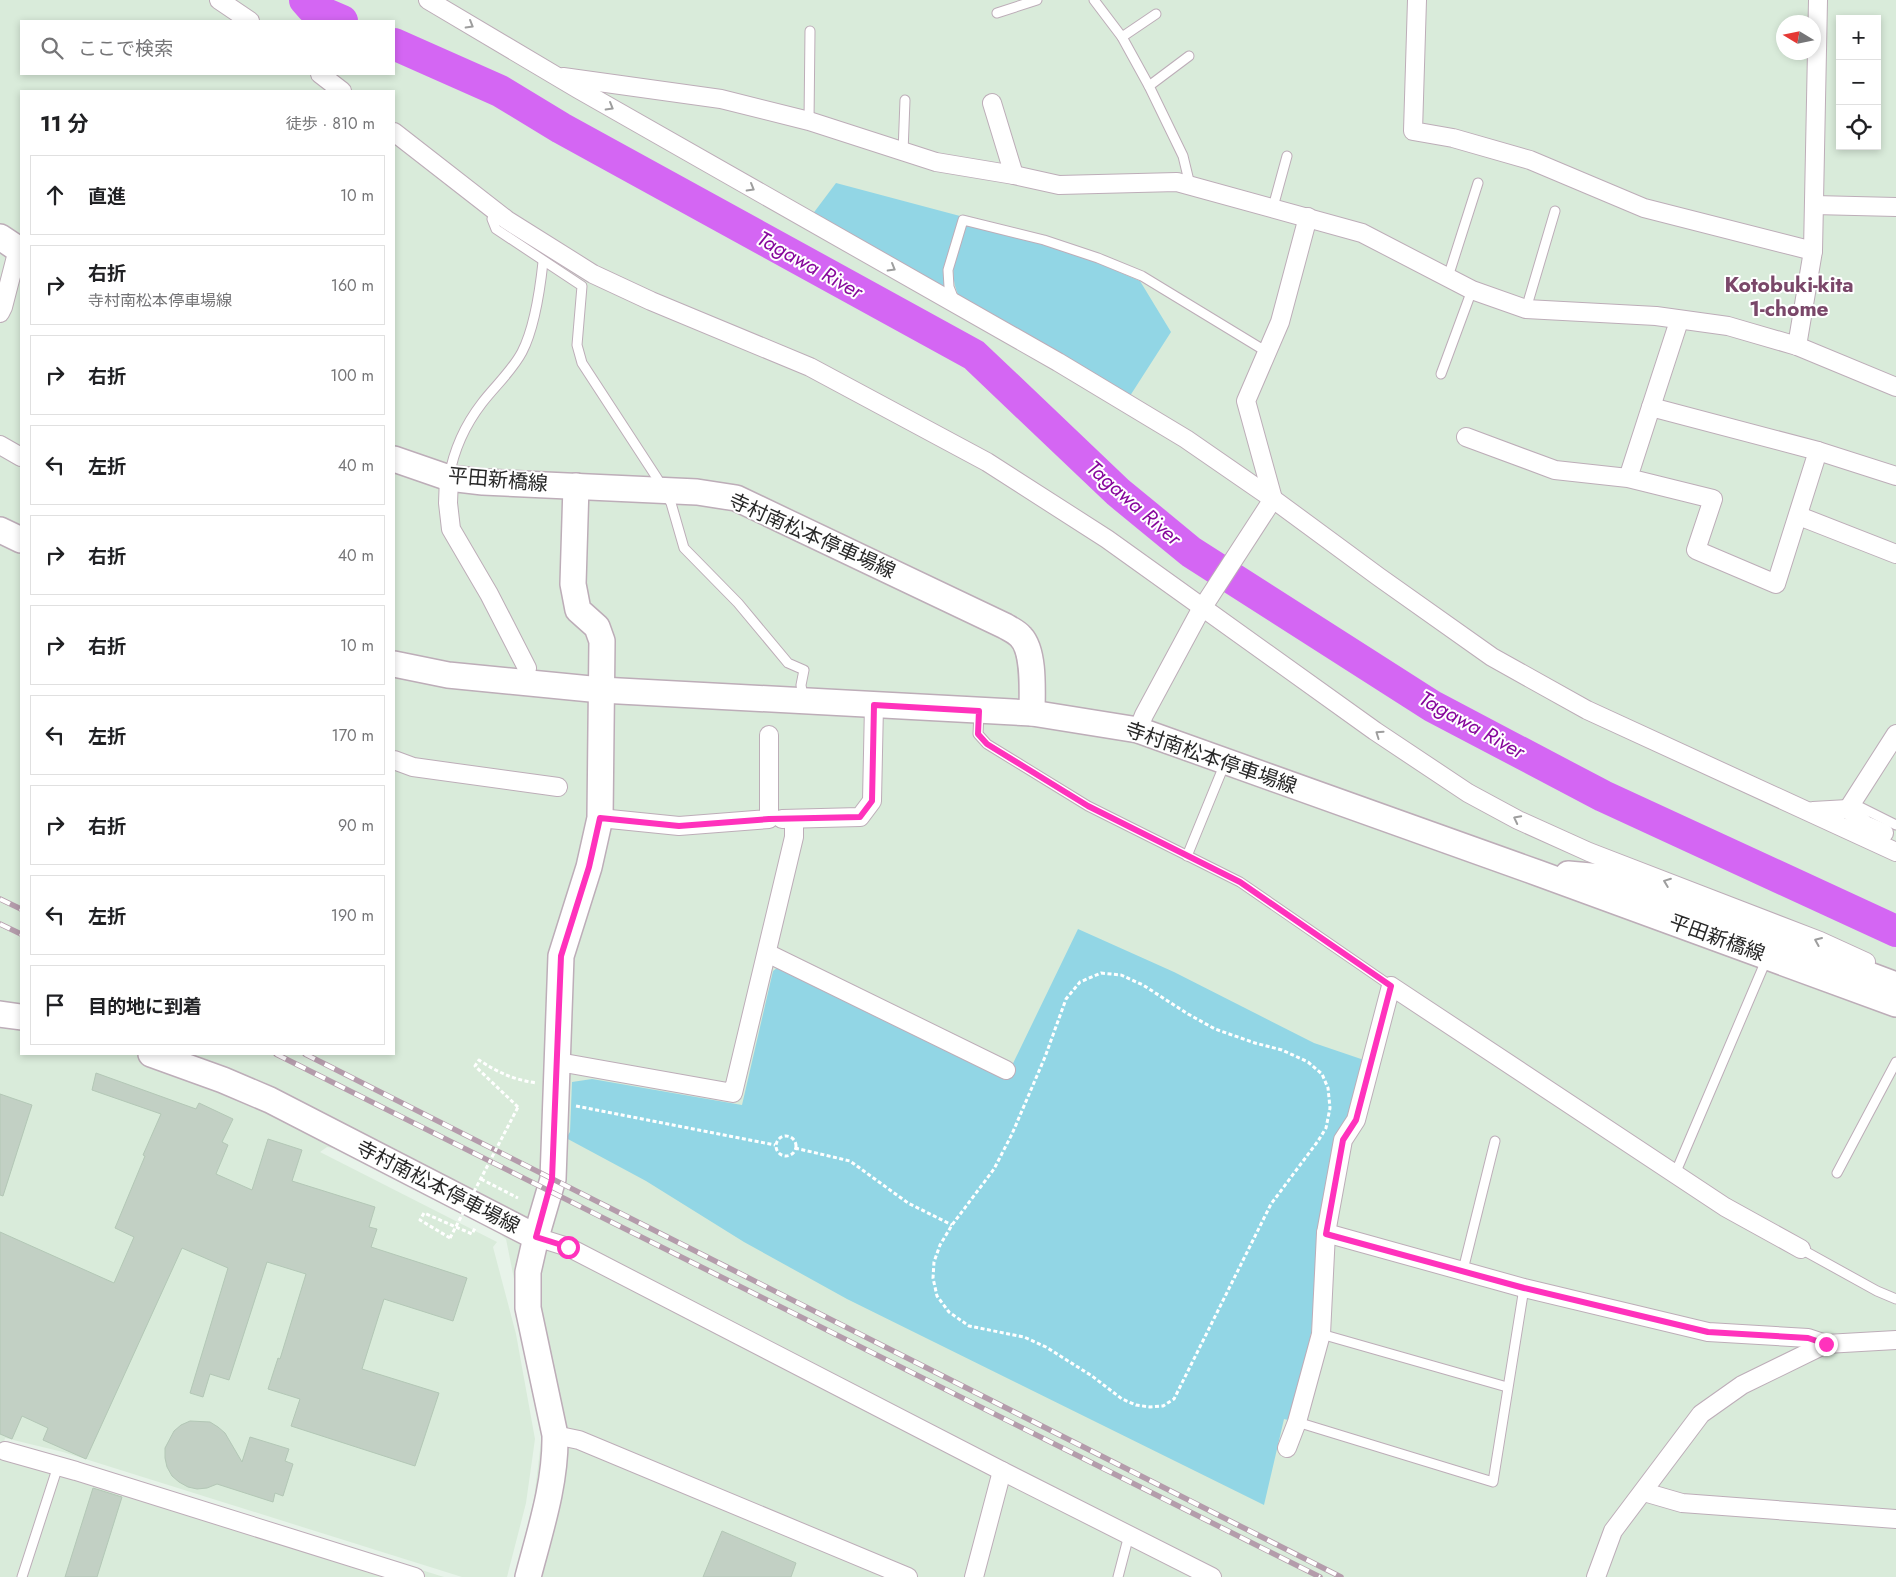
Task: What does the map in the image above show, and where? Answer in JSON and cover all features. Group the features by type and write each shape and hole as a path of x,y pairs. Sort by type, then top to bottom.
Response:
{"main road":[{"name":"平田新橋線","path":"395,459 449,478 509,484 576,486"},
{"name":"寺村南松本停車場線","path":"154,1055 223,1080 270,1100 536,1237 552,1179 561,956 589,867 600,818 602,641 597,627 578,610 573,584 576,486 697,492 736,498 1004,626 1021,637 1029,654 1033,682 1032,713 1138,730 1538,872"},
{"path":"0,530 20,540"},
{"path":"395,664 448,676 601,690 1032,713"},
{"name":"平田新橋線","path":"1538,872 1896,1004"},
{"path":"1538,872 1602,877 1624,883 1893,978"},
{"path":"0,1014 20,1017"},
{"path":"528,1577 545,1510 555,1456 555,1436 528,1308 528,1272 536,1237"}],"street":[{"path":"219,0 249,20"},
{"path":"428,0 556,76 1108,391 1178,434 1492,657 1587,710 1896,852"},
{"path":"1417,0 1413,131 1453,138 1530,160 1644,208 1813,251"},
{"path":"1797,346 1813,251 1818,0"},
{"path":"321,75 340,90"},
{"path":"556,76 721,99 809,121 936,162 1014,175 1059,185 1177,182 1190,185 1362,233 1472,290 1526,309 1656,316 1679,321 1728,326 1797,346 1896,386"},
{"path":"992,103 1014,175"},
{"path":"395,133 494,211 592,274 651,301 810,367 988,462 1206,604 1421,763 1468,793 1518,820 1589,852 1820,941 1893,978"},
{"path":"1814,205 1896,207"},
{"path":"1138,730 1144,715 1199,613 1272,501 1246,401 1280,322 1308,217"},
{"path":"0,313 3,307 13,246"},
{"path":"1628,478 1679,321"},
{"path":"1651,407 1818,451 1896,476"},
{"path":"1466,437 1556,470 1628,478 1713,499 1696,550 1776,584 1818,451"},
{"path":"0,445 20,456"},
{"path":"449,478 448,503 451,529 489,594 527,668"},
{"path":"1799,516 1896,554"},
{"path":"600,818 679,826 769,819 860,817 872,801 874,705"},
{"path":"1850,806 1896,734"},
{"path":"769,735 769,819"},
{"path":"395,760 413,767 558,787"},
{"path":"1810,811 1850,806"},
{"path":"1850,806 1866,825 1896,839"},
{"path":"558,1064 570,1064 733,1093 794,837 794,819"},
{"path":"766,953 1006,1070"},
{"path":"1287,1448 1297,1422 1321,1334 1326,1234 1343,1140 1356,1120 1391,986 1725,1207 1801,1249"},
{"path":"1326,1234 1524,1288 1708,1332 1808,1338 1826,1344 1896,1340"},
{"path":"536,1237 568,1247 1212,1577"},
{"path":"1596,1577 1613,1531 1701,1414 1742,1385 1826,1344"},
{"path":"555,1436 579,1440 908,1577"},
{"path":"5,1451 415,1577"},
{"path":"974,1577 1002,1471"},
{"path":"1644,1492 1682,1503 1896,1519"}],"lane":[{"path":"997,12 1036,0"},
{"path":"1094,0 1122,37 1148,86 1183,156 1190,185"},
{"path":"1122,37 1156,14"},
{"path":"809,121 810,31"},
{"path":"1148,86 1189,56"},
{"path":"903,152 904,100"},
{"path":"1273,207 1288,156"},
{"path":"1448,277 1478,183"},
{"path":"494,211 492,218 496,229 543,262 582,286 577,345 582,363 664,490 671,503 684,548 738,603 788,663 804,670 801,685 803,701"},
{"path":"1526,309 1555,211"},
{"path":"956,304 950,287 948,270 963,220 1044,240 1098,258 1142,276 1267,352"},
{"path":"449,478 451,464 463,430 523,350 540,289 543,262"},
{"path":"1441,374 1472,290"},
{"path":"979,711 978,734 987,744 1088,806 1240,882 1391,986"},
{"path":"1187,856 1226,760"},
{"path":"1850,806 1896,825"},
{"path":"1675,1174 1767,956"},
{"path":"1837,1173 1896,1062"},
{"path":"1463,1270 1495,1141"},
{"path":"1801,1249 1877,1291 1896,1299"},
{"path":"1297,1422 1493,1482 1524,1288"},
{"path":"1321,1334 1507,1387"},
{"path":"22,1577 58,1466"},
{"path":"1118,1577 1129,1535"}],"path":[{"path":"1101,973 1121,975 1144,985 1215,1029 1282,1050 1308,1062 1322,1074 1328,1088 1330,1108 1326,1128 1271,1204 1174,1399 1162,1406 1136,1405 1122,1400 1092,1376 1046,1347 1024,1337 969,1326 949,1312 937,1296 933,1278 934,1262 952,1225 994,1169 1012,1134 1045,1057 1066,999 1080,982 1101,973"},
{"path":"472,1234 424,1213 420,1220 450,1238 481,1179 518,1107 475,1066 479,1060 514,1079 538,1083"},
{"path":"568,1104 775,1145"},
{"path":"775,1145 780,1137 787,1136 793,1138 796,1148"},
{"path":"775,1145 779,1154 786,1156 792,1154 796,1148"},
{"path":"796,1148 850,1161 908,1203 952,1225"},
{"path":"481,1179 518,1198"}],"shaded area":[{"path":"836,183 960,216 951,243 945,271 945,290 812,215"},
{"path":"965,223 1016,235 1079,255 1140,281 1171,332 1128,399 962,302 954,282 953,272"},
{"path":"1078,929 1174,972 1314,1043 1364,1060 1322,1225 1311,1333 1292,1421 1284,1419 1264,1505 847,1299 744,1242 646,1181 566,1138 570,1132 572,1082 592,1079 742,1105 773,971 778,967 1005,1080"},
{"path":"327,1147 334,1148 494,1229 506,1239 535,1384 542,1434 534,1499 515,1577 507,1577 526,1503 535,1439 516,1334 493,1247 497,1242 320,1152"},
{"path":"5,1438 63,1452 462,1577 444,1577 71,1460 4,1443"}],"building":[{"path":"96,1073 196,1109 199,1103 233,1119 222,1142 228,1145 216,1174 252,1190 268,1139 302,1150 292,1181 375,1207 369,1227 377,1229 371,1247 467,1278 453,1321 384,1299 362,1369 439,1393 415,1466 291,1426 300,1399 268,1389 278,1358 280,1359 306,1274 267,1262 229,1380 210,1374 203,1397 190,1393 228,1268 182,1248 86,1459 43,1440 48,1428 22,1416 12,1439 0,1434 0,1232 114,1283 134,1237 115,1228 161,1114 92,1090"},
{"path":"0,1094 32,1105 3,1196 0,1195"},
{"path":"190,1421 210,1422 218,1427 225,1433 242,1462 250,1437 289,1449 285,1461 293,1464 283,1496 275,1493 273,1502 217,1484 197,1489 179,1482 172,1476 167,1467 165,1448 174,1431"},
{"path":"93,1488 122,1497 97,1577 65,1577"},
{"path":"722,1531 796,1563 791,1577 703,1577"}],"waterway":[{"name":"Tagawa River","path":"305,0 312,8 340,20"},
{"name":"Tagawa River","path":"395,44 500,91 561,128 974,355 1118,492 1191,552 1432,706 1603,796 1896,931"}],"railway":[{"path":"0,899 20,909"},
{"path":"0,924 20,934"},
{"path":"278,1055 1320,1577"},
{"path":"307,1055 1341,1577"}],"district":[{"name":"Kotobuki-kita 1-chome","path":"1789,297"}],"route":[{"path":"568,1247 536,1237 552,1179 561,956 589,867 600,818 679,826 769,819 860,817 872,801 874,705 979,711 978,734 987,744 1088,806 1240,882 1391,986 1356,1120 1343,1140 1326,1234 1524,1288 1708,1332 1808,1338 1826,1344"}]}
